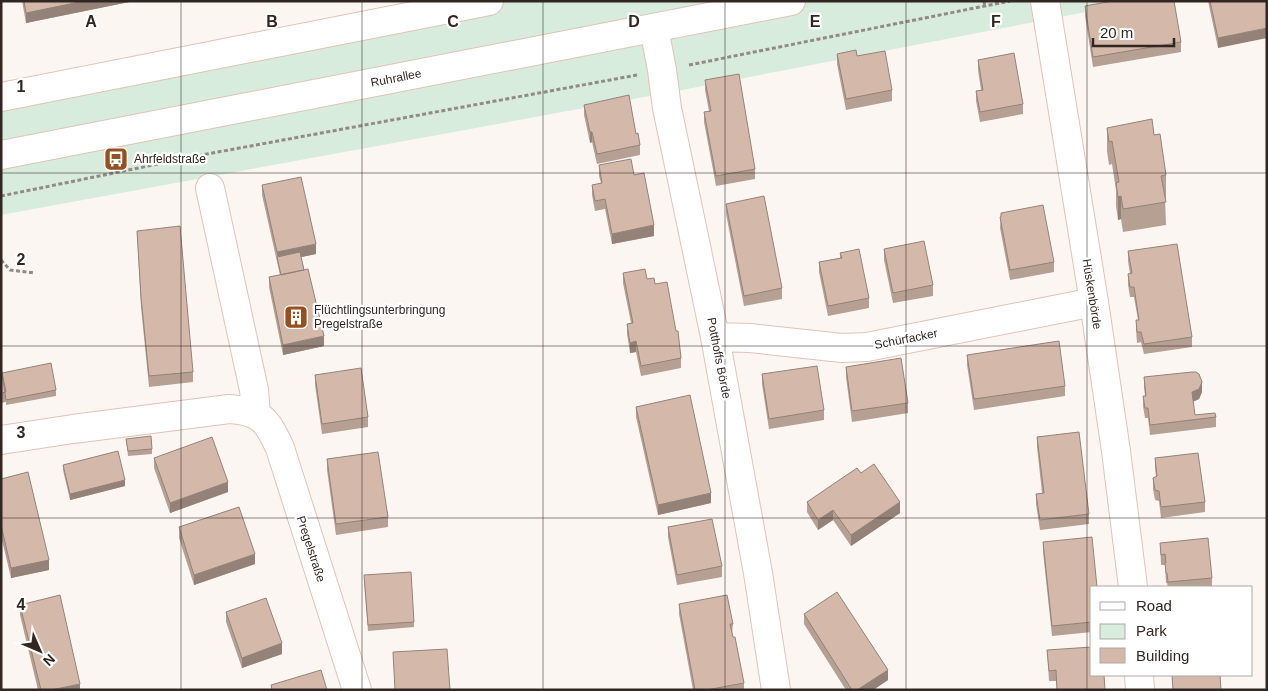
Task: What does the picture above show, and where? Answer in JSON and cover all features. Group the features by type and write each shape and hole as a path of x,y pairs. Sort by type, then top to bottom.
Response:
{"street":[{"path":"1,97 489,1"},
{"name":"Ruhrallee","path":"1,155 791,1"},
{"name":"Hüskenbörde","path":"1045,1 1094,302 1116,451 1133,586"},
{"name":"Potthoffs Börde","path":"654,28 667,108 715,337 758,573 776,690"},
{"path":"1,440 229,409 244,410 256,415 254,390 210,188"},
{"name":"Schürfacker","path":"715,337 750,338 842,348 867,347 1094,302"},
{"name":"Pregelstraße","path":"256,415 270,427 280,448 356,690"},
{"path":"1139,676 1140,690"}],"path":[{"path":"984,1 985,7"},
{"path":"1,196 208,154 662,70 1010,1"},
{"path":"1,260 10,270 34,273"}],"green space":[{"path":"499,1 1143,1 677,91 1,215 1,99"}],"building":[{"path":"24,1 84,1 26,13"},
{"path":"1113,1 1174,1 1181,42 1093,57 1085,6"},
{"path":"1210,1 1267,1 1267,28 1218,38"},
{"path":"856,50 857,56 885,51 892,90 846,99 837,54"},
{"path":"1014,53 1023,104 980,112 976,91 983,90 978,60"},
{"path":"739,74 755,169 716,176 704,112 711,111 705,80"},
{"path":"629,95 636,134 638,133 640,145 597,154 584,105"},
{"path":"1152,119 1154,135 1160,134 1166,175 1161,176 1166,202 1123,209 1121,196 1118,197 1116,183 1119,182 1112,141 1109,142 1107,128"},
{"path":"631,159 634,175 644,173 654,225 612,234 605,199 595,201 592,185 602,183 599,165"},
{"path":"301,177 316,244 277,252 262,185"},
{"path":"764,196 782,288 744,296 726,204"},
{"path":"1043,205 1054,262 1010,270 1000,217 1001,213"},
{"path":"180,226 193,372 149,376 137,231"},
{"path":"924,241 933,285 893,293 884,249"},
{"path":"1177,244 1192,337 1144,344 1141,332 1137,332 1136,320 1139,320 1134,287 1130,287 1128,274 1132,273 1128,251"},
{"path":"859,249 869,298 828,306 819,262 842,258 840,253"},
{"path":"300,252 304,270 281,275 277,257"},
{"name":"Flüchtlingsunterbringung Pregelstraße","path":"308,269 324,336 283,345 269,277"},
{"path":"645,269 647,279 654,278 655,284 667,282 676,331 678,331 681,358 641,366 636,341 630,343 627,324 633,323 623,273"},
{"path":"1059,341 1065,386 974,399 967,355"},
{"path":"901,358 908,403 852,411 846,367"},
{"path":"51,363 56,390 6,400 2,373"},
{"path":"817,366 824,410 769,419 762,374"},
{"path":"1,368 6,392 1,393"},
{"path":"361,368 368,417 322,424 315,375"},
{"path":"1192,372 1199,374 1202,382 1199,389 1192,392 1195,415 1215,413 1216,417 1150,425 1148,408 1145,408 1143,396 1146,396 1144,377"},
{"path":"690,395 711,493 658,505 636,407"},
{"path":"1079,432 1089,514 1040,520 1036,494 1044,493 1037,437"},
{"path":"151,436 152,449 128,451 126,439"},
{"path":"212,437 228,482 170,503 154,458"},
{"path":"118,451 125,480 70,494 63,465"},
{"path":"378,452 388,517 336,524 327,459"},
{"path":"1198,453 1205,502 1161,507 1159,491 1155,490 1153,478 1157,476 1155,458"},
{"path":"874,464 900,502 851,535 833,510 818,520 807,502 857,468 861,473"},
{"path":"28,472 49,560 11,568 1,525 1,479"},
{"path":"239,507 255,554 194,575 179,527"},
{"path":"712,519 722,566 677,575 668,527"},
{"path":"1092,537 1097,586 1090,586 1090,622 1052,626 1043,542"},
{"path":"1208,538 1212,578 1168,582 1165,554 1161,555 1160,543"},
{"path":"411,572 414,622 368,625 364,575"},
{"path":"837,592 888,670 857,690 852,690 804,614"},
{"path":"60,595 80,684 51,690 41,690 20,605"},
{"path":"727,595 733,624 730,624 733,637 735,637 744,683 706,690 695,690 679,604"},
{"path":"266,598 282,643 242,658 226,612"},
{"path":"1090,647 1090,676 1104,676 1105,690 1057,690 1056,670 1049,671 1047,650"},
{"path":"447,649 450,690 395,690 393,652"},
{"path":"321,670 327,690 272,690 271,685"},
{"path":"1172,676 1220,676 1221,690 1173,690"}],"place":[{"name":"Ahrfeldstraße","path":"116,159"},
{"name":"Flüchtlingsunterbringung Pregelstraße","path":"296,317"}]}
